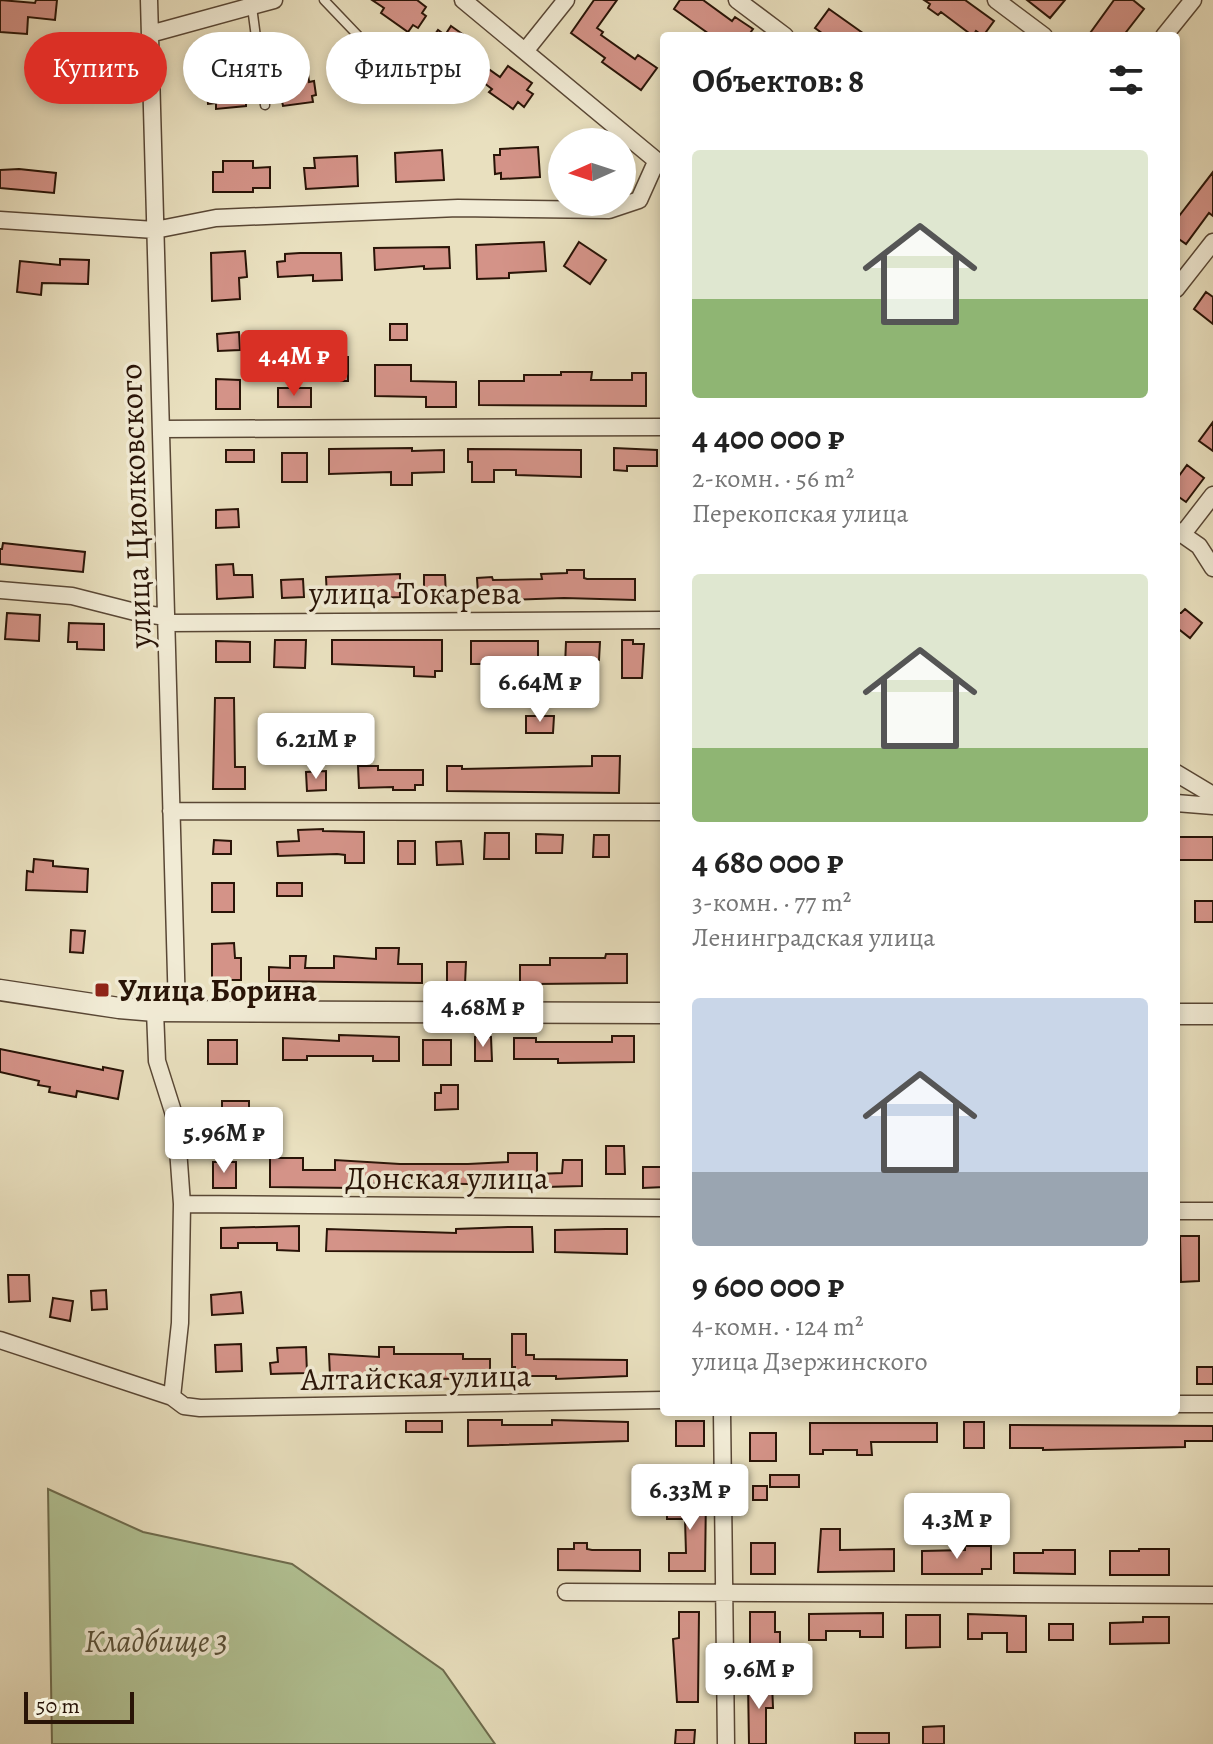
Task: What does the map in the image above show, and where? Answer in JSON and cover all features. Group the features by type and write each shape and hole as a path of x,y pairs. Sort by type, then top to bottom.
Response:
{"street":[{"name":"улица Циолковского","path":"149,0 150,32"},
{"path":"157,32 274,0"},
{"path":"0,220 155,230 216,218 458,208 609,210 639,200 660,164 463,0"},
{"path":"526,50 566,0"},
{"path":"737,0 780,32"},
{"path":"996,0 1039,32"},
{"path":"1167,32 1193,0"},
{"name":"улица Циолковского","path":"152,104 177,1011"},
{"path":"1180,284 1213,242"},
{"path":"161,429 660,427"},
{"path":"1180,531 1213,495"},
{"path":"1180,533 1199,546 1213,568"},
{"name":"улица Токарева","path":"0,590 72,596 166,620 660,620"},
{"path":"1180,775 1213,795"},
{"path":"1180,803 1213,806"},
{"path":"171,811 660,812"},
{"path":"0,990 155,1011 660,1013"},
{"path":"155,1011 157,1061 176,1121 182,1204 180,1323 172,1397"},
{"path":"1180,1014 1213,1014"},
{"name":"Донская улица","path":"182,1204 660,1208"},
{"path":"1180,1211 1213,1211"},
{"name":"Алтайская улица","path":"0,1340 172,1397 184,1406 200,1408 660,1400"},
{"path":"1180,1404 1213,1404"},
{"path":"722,1416 726,1744"},
{"path":"566,1592 1213,1595"}],"lane":[{"path":"324,0 355,32"},
{"path":"252,6 265,105"}],"green space":[{"name":"Кладбище 3","path":"48,1489 143,1532 292,1564 443,1670 495,1744 52,1744"}],"building":[{"path":"0,0 35,3 36,0 57,0 55,20 28,17 27,32 24,34 0,32"},
{"path":"372,0 417,0 426,7 422,13 426,16 418,28 413,25 408,32 381,13 384,8"},
{"path":"594,0 617,0 597,28 603,32 601,35 635,59 638,55 657,68 641,90 602,62 605,58 571,33"},
{"path":"680,0 703,0 732,21 735,17 753,29 751,32 706,32 674,9"},
{"path":"924,0 965,0 994,21 986,32 968,32 941,12 938,15 928,8 930,4"},
{"path":"1027,0 1065,0 1050,18"},
{"path":"1114,0 1133,0 1144,9 1126,32 1091,32"},
{"path":"829,9 861,32 820,32 815,28"},
{"path":"508,66 532,83 527,90 533,94 524,107 518,102 513,109 490,93 490,70 500,77"},
{"path":"314,81 316,95 312,96 313,102 310,102 310,82"},
{"path":"216,104 246,104 246,106 216,109"},
{"path":"538,147 540,177 501,179 501,173 495,174 494,155 500,155 500,149"},
{"path":"442,150 444,180 396,182 395,153"},
{"path":"357,156 358,186 306,189 304,168 315,168 314,158"},
{"path":"223,161 253,161 253,168 270,167 270,188 253,188 253,192 213,192 213,172 223,172"},
{"path":"0,170 56,173 54,193 0,188"},
{"path":"1213,172 1213,216 1209,213 1186,244 1180,240 1180,215"},
{"path":"544,242 546,271 509,273 509,278 477,279 476,245"},
{"path":"579,242 606,260 590,284 564,266"},
{"path":"449,247 450,268 424,269 424,266 375,270 374,248"},
{"path":"245,251 247,277 239,278 240,299 212,301 211,253"},
{"path":"341,253 342,280 313,281 313,275 278,277 277,262 285,261 285,254"},
{"path":"60,259 89,260 88,284 42,283 41,295 17,292 20,261 60,265"},
{"path":"1206,292 1213,297 1213,324 1194,309"},
{"path":"390,324 407,324 407,340 390,340"},
{"path":"239,332 240,350 218,351 217,334"},
{"path":"332,357 348,357 348,381 332,381"},
{"path":"375,365 411,365 411,381 456,382 456,407 426,407 426,397 375,396"},
{"path":"561,372 592,372 591,380 632,380 632,373 646,373 646,406 479,405 479,381 524,381 524,375 561,375"},
{"path":"216,379 240,380 240,409 216,409"},
{"path":"278,388 311,388 311,407 278,407"},
{"path":"1213,422 1213,451 1199,441"},
{"path":"412,448 412,451 444,450 444,472 412,473 412,485 391,485 391,472 329,474 329,449"},
{"path":"614,448 657,450 657,466 627,466 627,471 614,470"},
{"path":"468,449 581,450 581,477 516,475 516,470 494,470 494,482 472,482 472,462 468,462"},
{"path":"226,450 254,450 254,462 226,462"},
{"path":"282,453 307,453 307,482 282,482"},
{"path":"1187,465 1204,478 1186,502 1180,498 1180,475"},
{"path":"238,509 239,527 216,528 216,510"},
{"path":"3,543 85,552 83,572 0,564"},
{"path":"233,564 234,575 252,575 253,597 217,599 216,565"},
{"path":"567,570 584,570 584,578 587,579 635,579 635,600 508,600 508,593 478,594 477,578 542,579 541,574 567,573"},
{"path":"400,574 400,597 379,598 378,589 355,590 355,597 327,598 326,577"},
{"path":"424,575 445,575 446,596 424,597"},
{"path":"303,579 304,597 282,598 281,580"},
{"path":"1185,609 1202,623 1190,638 1180,630 1181,613"},
{"path":"7,613 40,615 39,641 5,639"},
{"path":"69,623 104,624 104,650 77,649 77,642 68,642"},
{"path":"275,640 306,640 305,668 274,667"},
{"path":"332,640 442,640 442,671 435,671 435,677 414,676 414,667 332,664"},
{"path":"622,640 644,644 642,678 622,678"},
{"path":"216,641 250,642 250,662 216,662"},
{"path":"471,641 538,641 538,664 471,664"},
{"path":"566,642 600,642 599,660 587,659 587,666 565,666"},
{"path":"215,698 234,698 235,767 245,767 245,789 213,789"},
{"path":"526,716 554,716 553,733 526,733"},
{"path":"592,756 620,756 619,793 447,791 447,766 462,766 462,769 592,766"},
{"path":"358,766 378,766 378,770 423,770 423,785 415,785 415,790 359,788"},
{"path":"326,771 326,790 307,791 306,772"},
{"path":"298,830 364,832 364,863 345,863 345,855 337,854 278,856 277,842 299,841"},
{"path":"485,833 509,833 509,859 484,859"},
{"path":"536,834 563,835 562,853 536,853"},
{"path":"594,835 609,835 609,857 593,857"},
{"path":"1180,837 1213,837 1213,860 1180,860"},
{"path":"214,840 231,841 231,854 213,854"},
{"path":"398,841 415,841 415,864 398,864"},
{"path":"461,841 463,864 437,865 436,842"},
{"path":"34,859 53,861 53,866 88,869 87,892 26,890 27,871 33,872"},
{"path":"212,883 234,883 234,912 212,912"},
{"path":"277,883 302,883 302,896 277,896"},
{"path":"1195,901 1213,901 1213,922 1195,922"},
{"path":"71,930 85,931 83,953 70,952"},
{"path":"234,943 235,958 241,958 241,980 212,980 212,944"},
{"path":"376,948 399,948 398,964 422,964 422,983 269,981 269,967 290,968 290,956 306,956 305,968 334,968 334,956 376,959"},
{"path":"606,954 627,954 627,983 520,986 520,965 550,965 550,958 605,958"},
{"path":"447,962 466,962 465,984 447,984"},
{"path":"339,1035 399,1037 399,1061 373,1061 373,1056 307,1056 307,1060 283,1060 283,1038 339,1041"},
{"path":"612,1036 634,1036 634,1062 558,1063 558,1059 514,1059 514,1038 536,1038 536,1042 612,1042"},
{"path":"475,1037 491,1037 492,1061 475,1061"},
{"path":"208,1040 237,1040 237,1064 208,1064"},
{"path":"423,1040 451,1040 451,1065 423,1065"},
{"path":"0,1049 103,1070 103,1067 123,1071 118,1099 77,1091 76,1097 49,1092 50,1087 38,1085 39,1081 0,1072"},
{"path":"441,1085 458,1085 458,1109 435,1110 435,1093 441,1093"},
{"path":"222,1101 249,1101 249,1120 222,1120"},
{"path":"606,1146 624,1146 625,1174 606,1174"},
{"path":"508,1153 537,1153 537,1174 562,1173 563,1160 582,1160 582,1186 508,1188 508,1185 400,1183 355,1184 354,1188 270,1187 270,1158 303,1158 303,1170 335,1170 335,1160 468,1164 508,1162"},
{"path":"213,1162 236,1162 236,1188 213,1188"},
{"path":"643,1167 660,1167 660,1187 643,1188"},
{"path":"299,1226 299,1251 277,1250 277,1243 238,1243 238,1248 221,1248 221,1228"},
{"path":"532,1227 533,1252 326,1251 327,1229 456,1233 456,1229"},
{"path":"627,1229 627,1254 555,1252 555,1230"},
{"path":"1180,1236 1199,1236 1199,1281 1181,1282"},
{"path":"8,1275 29,1275 30,1301 9,1302"},
{"path":"106,1290 107,1309 92,1310 91,1291"},
{"path":"241,1292 243,1313 212,1315 211,1295"},
{"path":"53,1298 73,1301 70,1321 50,1317"},
{"path":"512,1334 526,1334 526,1355 534,1355 534,1359 627,1360 627,1376 556,1379 556,1376 515,1376"},
{"path":"241,1344 242,1371 216,1372 215,1345"},
{"path":"306,1347 307,1373 271,1374 270,1363 278,1362 277,1348"},
{"path":"379,1347 394,1347 394,1354 463,1354 463,1359 490,1359 490,1378 439,1379 439,1383 405,1384 405,1376 330,1376 329,1354 379,1357"},
{"path":"1197,1367 1213,1367 1213,1384 1197,1384"},
{"path":"468,1420 502,1420 502,1425 552,1425 552,1420 628,1422 628,1441 468,1446"},
{"path":"406,1421 442,1421 442,1432 406,1432"},
{"path":"676,1421 704,1421 704,1446 676,1446"},
{"path":"964,1422 984,1422 984,1448 964,1448"},
{"path":"810,1423 937,1423 937,1442 871,1442 872,1455 857,1455 857,1450 823,1450 823,1454 810,1454"},
{"path":"1010,1425 1213,1426 1213,1441 1185,1441 1185,1447 1010,1448"},
{"path":"750,1433 776,1433 776,1461 750,1461"},
{"path":"770,1475 799,1475 799,1487 770,1487"},
{"path":"753,1486 767,1486 767,1500 753,1500"},
{"path":"678,1494 706,1494 705,1571 669,1571 669,1553 686,1553 685,1519 667,1519 667,1501 678,1501"},
{"path":"821,1529 840,1529 840,1550 894,1549 894,1571 818,1572"},
{"path":"574,1543 587,1543 587,1549 592,1550 640,1550 640,1571 558,1570 558,1549 574,1549"},
{"path":"751,1543 775,1543 775,1574 751,1574"},
{"path":"965,1546 991,1546 991,1569 982,1569 982,1574 922,1574 922,1551 965,1550"},
{"path":"1169,1549 1169,1575 1110,1575 1110,1551"},
{"path":"1043,1550 1075,1550 1075,1574 1014,1573 1014,1553 1043,1553"},
{"path":"679,1612 699,1612 698,1702 677,1702 673,1639 679,1638"},
{"path":"750,1612 775,1612 775,1632 780,1632 780,1649 750,1649"},
{"path":"883,1613 883,1637 860,1637 860,1631 826,1631 826,1640 809,1640 809,1614"},
{"path":"968,1614 1026,1616 1026,1652 1007,1652 1007,1633 982,1633 982,1639 968,1639"},
{"path":"906,1615 940,1615 940,1647 906,1648"},
{"path":"1143,1617 1169,1617 1169,1643 1110,1644 1110,1623 1143,1622"},
{"path":"1049,1624 1073,1624 1073,1640 1049,1640"},
{"path":"748,1683 772,1683 773,1708 766,1708 766,1744 749,1744"},
{"path":"944,1726 944,1744 923,1744 923,1727"},
{"path":"676,1730 695,1730 694,1744 675,1744"},
{"path":"855,1733 889,1733 889,1744 855,1744"}],"place":[{"name":"Улица Борина","path":"102,990"}]}
